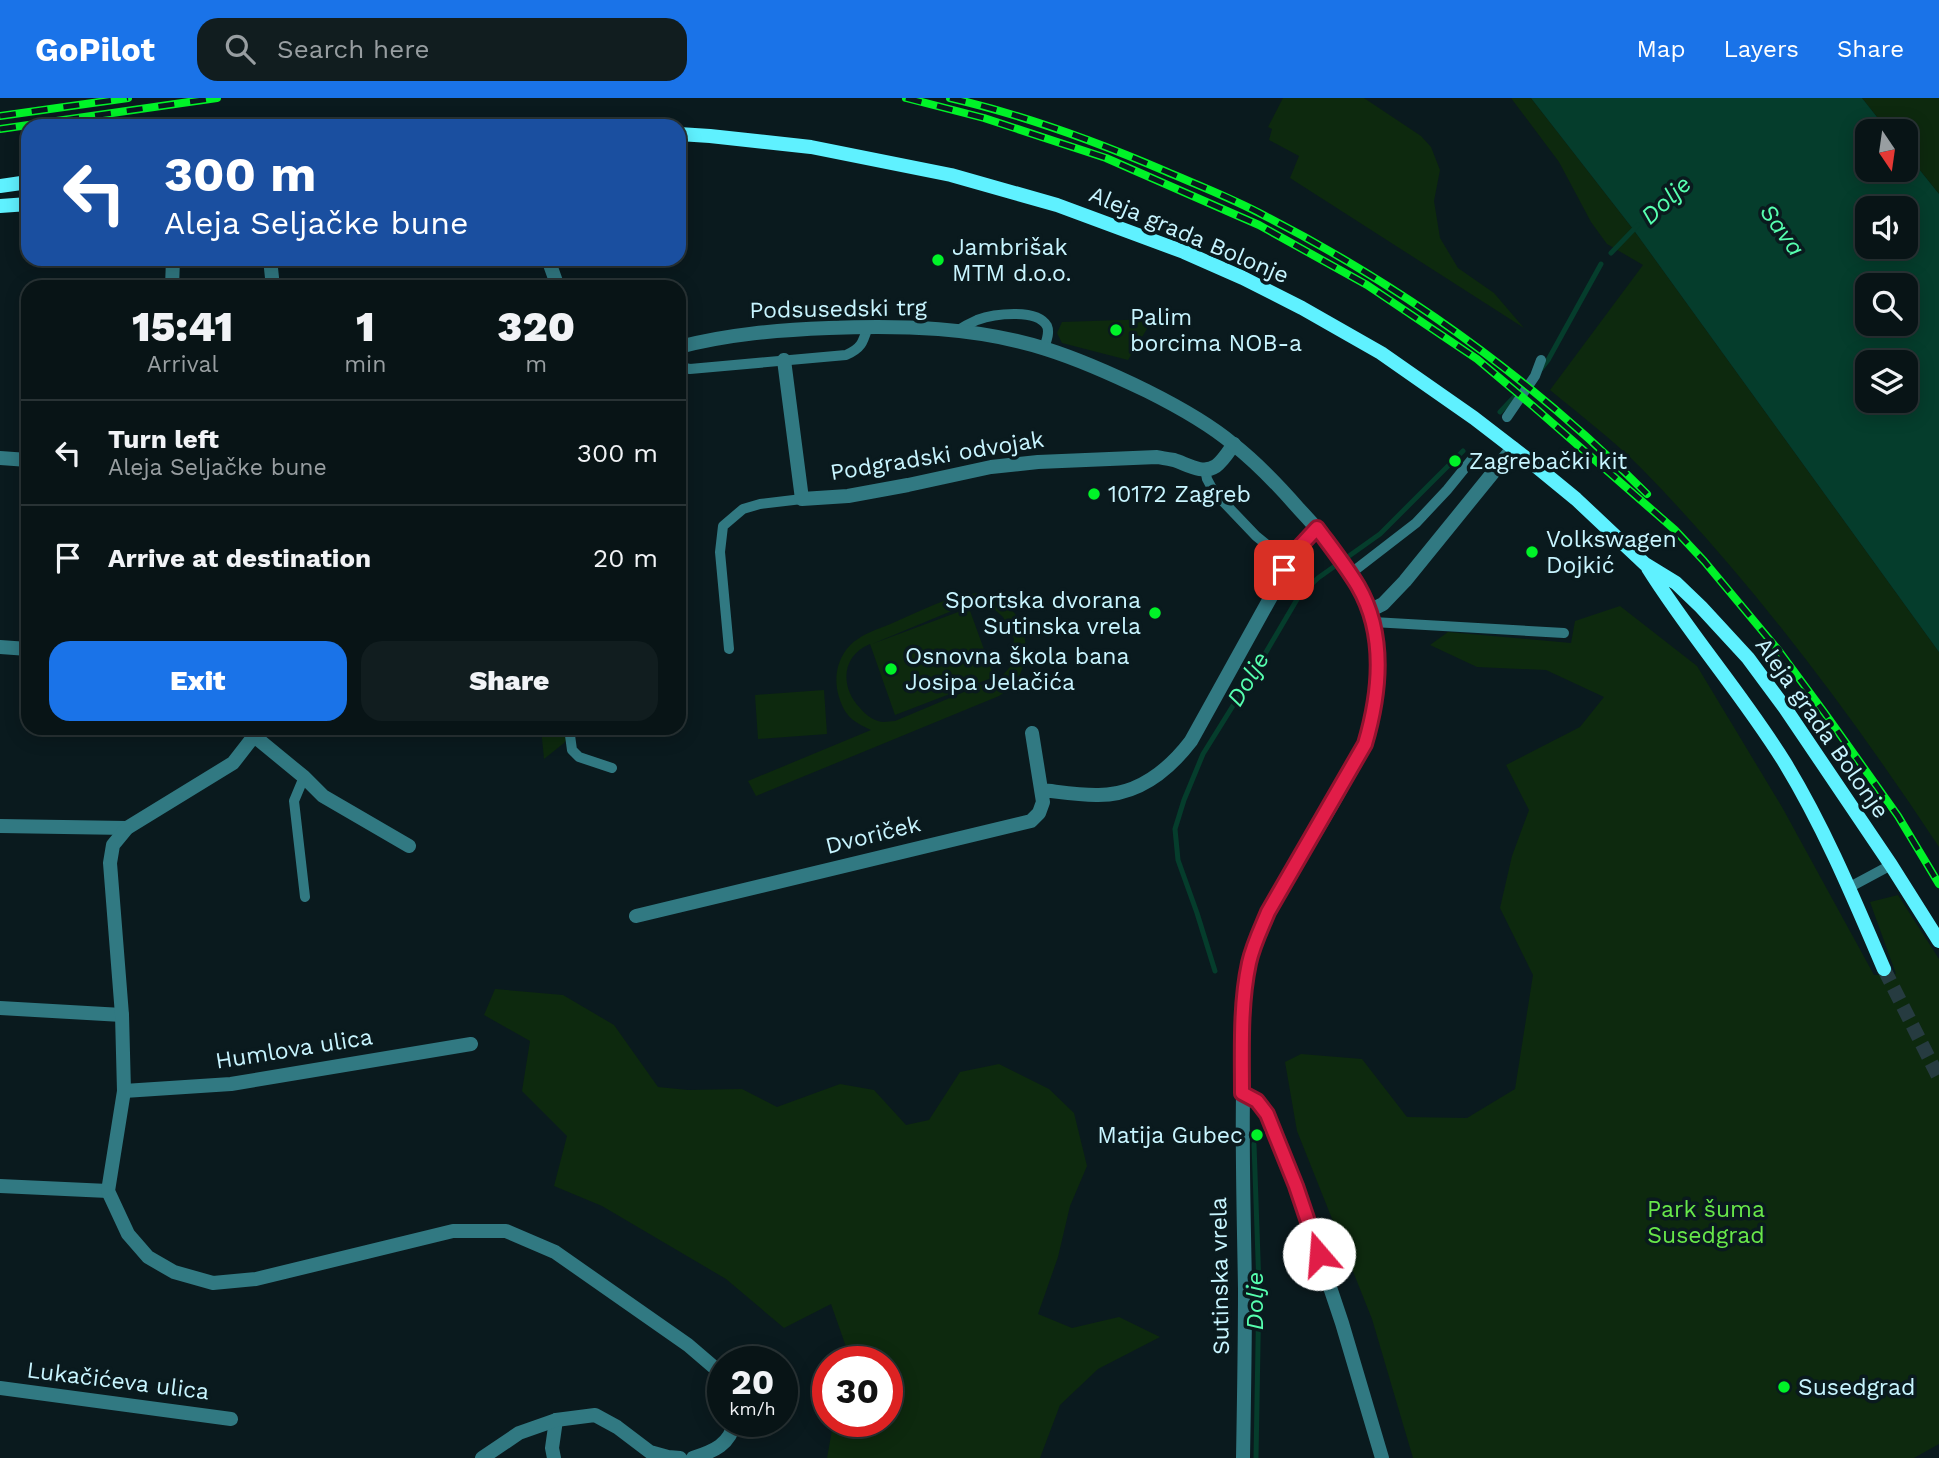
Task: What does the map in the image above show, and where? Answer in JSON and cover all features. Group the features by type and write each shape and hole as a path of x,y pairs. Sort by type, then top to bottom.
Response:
{"main road":[{"name":"Aleja grada Bolonje","path":"686,134 811,147 951,175 1058,205 1184,252 1243,278 1381,353 1513,448 1576,499 1645,564 1676,583 1701,607 1748,658 1785,708 1939,941"},
{"path":"0,186 21,183"},
{"path":"0,206 21,204"},
{"name":"Aleja grada Bolonje","path":"1645,564 1786,764 1822,828 1884,969"}],"street":[{"name":"Podsusedski trg","path":"686,345 716,337 763,331 868,326 913,327 1002,338 1044,348 1109,372 1209,425 1234,444 1317,528 1357,585 1371,617"},
{"path":"784,360 802,499"},
{"path":"1205,469 1219,464 1234,444"},
{"path":"1371,617 1405,581 1513,448"},
{"name":"Podgradski odvojak","path":"802,499 848,496 991,467 1038,462 1157,457 1174,460 1196,469 1205,469"},
{"path":"0,458 21,460"},
{"path":"1042,790 1098,796 1126,791 1154,779 1177,759 1191,741 1291,556 1317,528"},
{"name":"Sutinska vrela","path":"1243,1458 1243,1009 1251,956 1268,912 1365,744 1376,696 1377,645 1371,617"},
{"path":"0,647 21,648"},
{"name":"Dvoriček","path":"636,916 1031,821 1039,813 1043,802 1032,733"},
{"path":"253,735 233,764 127,828 113,845 110,863 122,1014 124,1091 108,1191 128,1234 148,1257 174,1272 213,1283 256,1279 453,1231 506,1231 555,1252 688,1345 707,1361"},
{"path":"258,735 323,796 409,846"},
{"path":"0,827 127,828"},
{"path":"0,1008 122,1014"},
{"name":"Humlova ulica","path":"124,1091 231,1084 471,1044"},
{"path":"1242,1093 1257,1101 1267,1114 1296,1186 1342,1323 1382,1458"},
{"path":"0,1186 108,1191"},
{"name":"Lukačićeva ulica","path":"0,1388 231,1419"},
{"path":"482,1458 519,1433 556,1420 595,1415 650,1451 680,1458"},
{"path":"554,1458 552,1448 556,1420"},
{"path":"693,1458 714,1451 729,1437"}],"lane":[{"path":"956,331 977,320 997,315 1026,314 1038,318 1047,326 1048,335 1044,348"},
{"path":"686,368 846,355 861,346 868,326"},
{"path":"1507,417 1535,376 1541,360"},
{"path":"1348,571 1416,523 1473,458"},
{"path":"1205,469 1214,492 1256,536 1272,548 1291,556"},
{"path":"729,649 720,552 723,526 743,509 802,499"},
{"path":"1371,617 1564,633"},
{"path":"570,735 572,750 579,757 612,768"},
{"path":"304,777 294,801 305,897"},
{"path":"1850,887 1891,865"}],"green space":[{"path":"1283,98 1364,98 1421,136 1431,147 1440,170 1434,201 1440,238 1458,268 1494,293 1524,328 1290,178 1299,156 1269,140 1272,129 1268,127"},
{"path":"1511,98 1531,98 1633,229 1939,652 1939,847 1836,699 1724,558 1632,460 1550,390 1643,265 1607,244 1591,222 1559,162"},
{"path":"1862,98 1939,98 1939,194 1918,168 1918,119 1879,119"},
{"path":"1153,319 1128,360 1062,343 1057,333 1062,322"},
{"path":"980,593 995,597 1016,615 1022,627 1025,654 1022,668 1013,686 999,696 756,796 748,781 871,730 847,714 837,691 838,667 852,644 868,633 933,605","holes":["977,603 994,609 1003,617 1014,639 1010,667 1002,676 895,721 882,722 873,719 853,700 847,682 849,664 860,649 870,644 895,715 994,677 969,608 872,644 966,605"]},
{"name":"Park šuma Susedgrad","path":"1620,606 1697,666 1782,807 1874,975 1896,974 1870,902 1898,895 1939,959 1939,1444 1914,1458 1413,1458 1372,1319 1297,1131 1285,1062 1301,1054 1362,1059 1407,1117 1467,1118 1515,1089 1533,975 1500,908 1512,856 1529,810 1506,765 1580,727 1604,697 1546,670 1477,667 1430,645 1448,632 1571,643 1575,621"},
{"path":"824,690 827,734 758,739 755,695"},
{"path":"542,735 570,735 564,743 544,759"},
{"path":"495,989 563,995 614,1025 658,1087 688,1090 742,1089 777,1107 840,1084 874,1090 906,1125 929,1120 960,1072 999,1064 1049,1089 1074,1113 1087,1166 1070,1206 1058,1257 1038,1314 1072,1328 1119,1317 1160,1337 1098,1369 1060,1405 1040,1458 827,1458 831,1437 903,1437 903,1346 846,1346 831,1304 784,1328 726,1279 602,1206 554,1186 567,1136 522,1091 530,1041 484,1015"}],"water":[{"name":"Sava","path":"1531,98 1862,98 1879,119 1855,119 1855,182 1918,182 1918,168 1939,194 1939,652 1633,229"}],"waterway":[{"name":"Dolje","path":"1611,253 1638,225"},
{"name":"Dolje","path":"1541,369 1601,264"},
{"name":"Dolje","path":"1500,412 1517,394"},
{"name":"Dolje","path":"1215,971 1178,860 1175,829 1203,754 1299,596 1318,578 1380,534 1463,451"},
{"name":"Dolje","path":"1254,1144 1259,1287 1256,1458"}],"tunnel":[{"path":"1884,969 1939,1078"}],"railway":[{"path":"0,116 128,98"},
{"path":"70,119 217,98"},
{"path":"906,98 984,118 1106,158 1259,225 1367,285 1477,359 1675,530 1704,561 1779,651 1824,712 1898,816 1939,884"},
{"path":"950,98 1032,121 1112,149 1255,210 1319,245 1370,275 1468,340 1560,414 1647,494"},
{"path":"0,129 21,126"}],"place":[{"name":"Jambrišak MTM d.o.o.","path":"938,260"},
{"name":"Palim borcima NOB-a","path":"1116,330"},
{"name":"Zagrebački kit","path":"1455,461"},
{"name":"10172 Zagreb","path":"1094,494"},
{"name":"Volkswagen Dojkić","path":"1532,552"},
{"name":"Sportska dvorana Sutinska vrela","path":"1155,613"},
{"name":"Osnovna škola bana Josipa Jelačića","path":"891,669"},
{"name":"Matija Gubec","path":"1257,1135"},
{"name":"Susedgrad","path":"1784,1387"}],"route":[{"path":"1284,570 1291,556 1317,528 1364,597 1373,622 1377,645 1376,696 1365,744 1268,912 1256,938 1245,991 1242,1093 1257,1101 1267,1114 1296,1186 1319,1254"}]}
